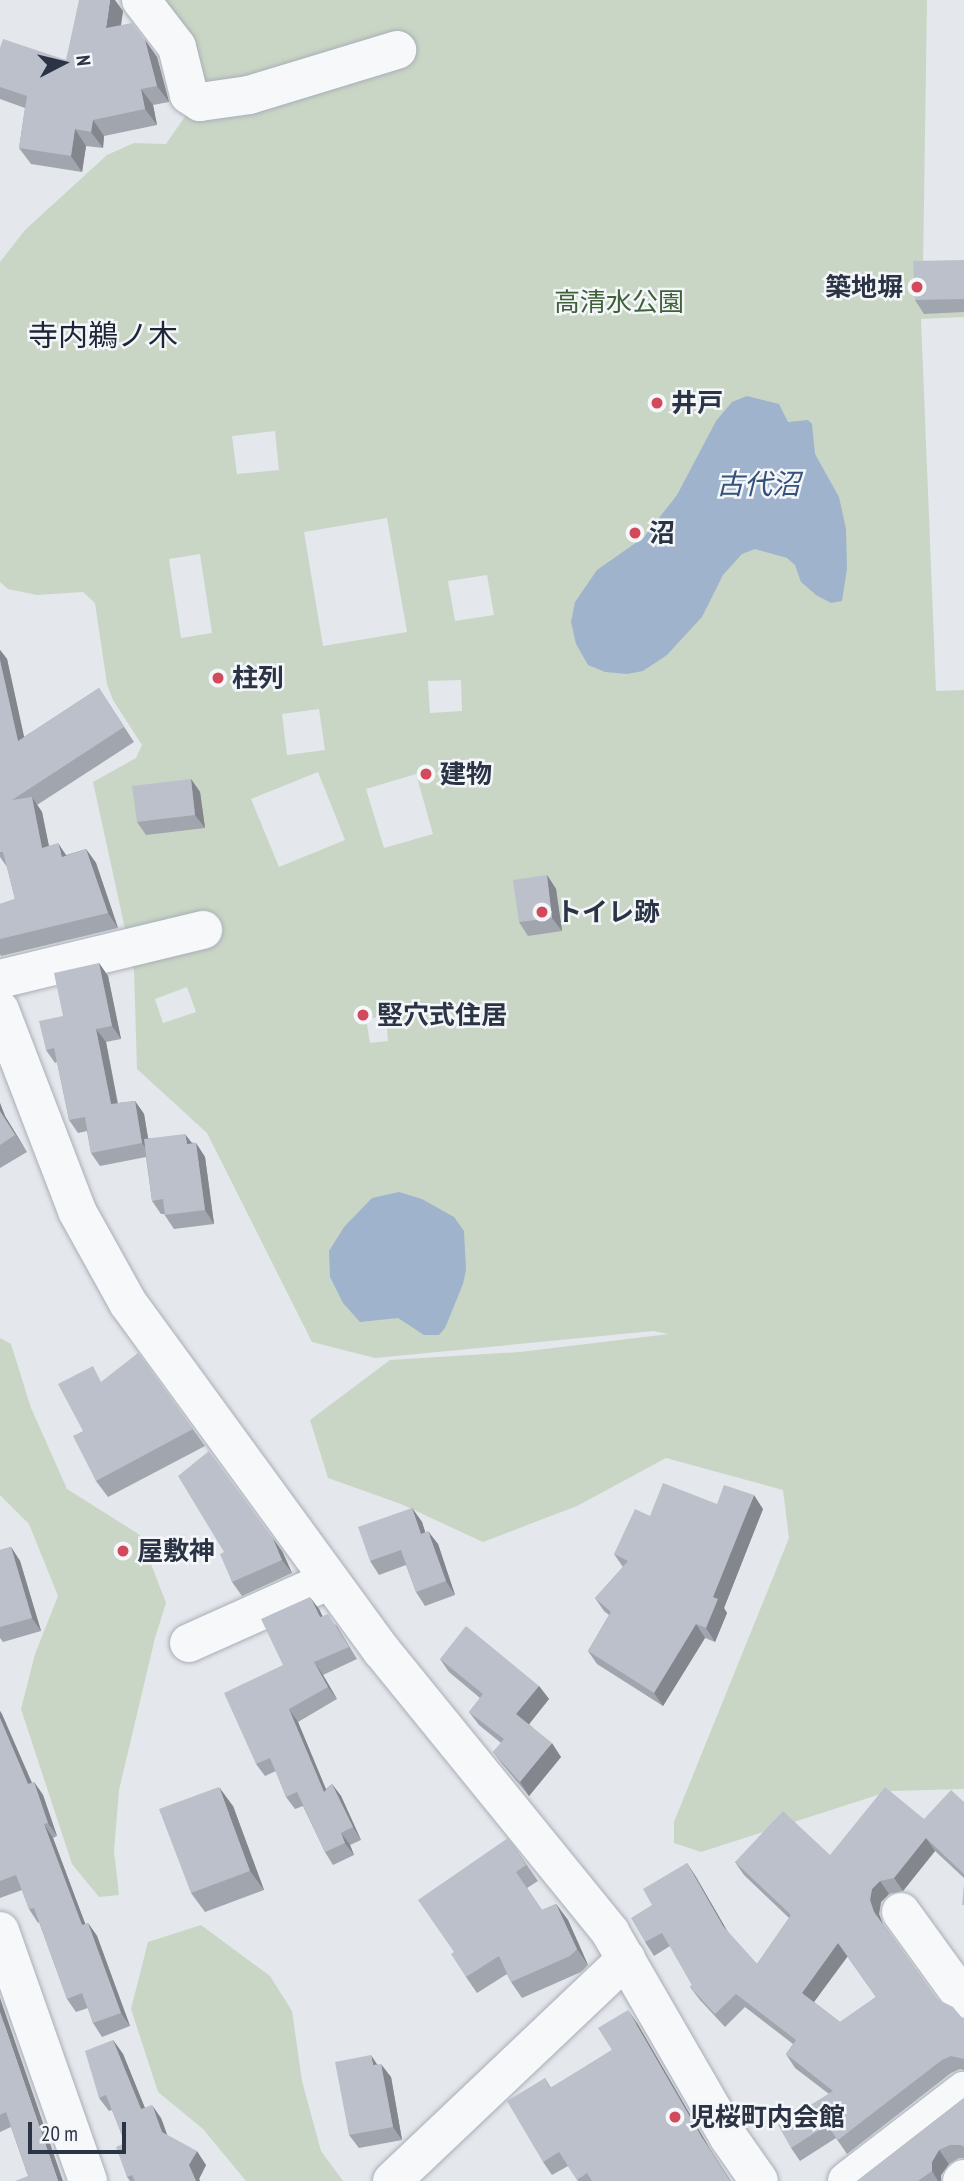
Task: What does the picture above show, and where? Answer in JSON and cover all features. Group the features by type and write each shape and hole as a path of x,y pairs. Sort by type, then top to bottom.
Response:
{"street":[{"path":"141,0 177,47 189,95 200,102 249,95 397,50"},
{"path":"0,979 202,930"},
{"path":"0,1010 77,1211 128,1303 330,1580 517,1821 610,1931 729,2138 759,2181"},
{"path":"189,1643 330,1580"},
{"path":"901,1912 964,1999"},
{"path":"0,1931 88,2181"},
{"path":"392,2181 626,1959"},
{"path":"847,2181 964,2091"}],"green space":[{"name":"高清水公園","path":"158,0 927,0 923,268 964,270 964,317 921,319 936,691 964,690 964,1789 890,1791 701,1852 674,1843 674,1822 789,1538 783,1490 666,1458 577,1506 483,1542 401,1504 328,1478 310,1420 390,1360 520,1352 669,1334 653,1331 375,1358 312,1342 207,1133 137,1069 134,970 93,782 136,758 142,745 113,700 107,684 95,603 83,592 37,595 8,589 0,582 0,262 25,230 107,155 134,143 166,144 197,99","holes":["275,431 279,470 237,474 232,436","387,518 407,632 323,646 304,532","200,554 212,633 181,638 169,559","487,575 494,615 455,621 448,581","461,680 462,711 430,713 428,681","319,709 325,750 287,755 282,714","318,772 345,840 279,867 251,799","416,774 433,834 384,848 366,789","187,987 196,1012 163,1023 155,999","386,1016 388,1041 370,1043 366,1019"]},
{"path":"0,1338 11,1344 31,1408 67,1489 140,1535 166,1603 155,1638 119,1790 114,1851 119,1895 99,1897 72,1864 21,1709 35,1654 58,1596 29,1524 0,1495"},
{"path":"201,1925 270,1976 292,2011 302,2081 321,2151 343,2181 246,2181 203,2129 158,2092 131,2009 148,1942"}],"water":[{"name":"古代沼","path":"747,396 779,404 788,422 808,420 812,424 815,454 839,497 846,529 847,569 842,601 831,603 816,595 801,582 795,565 787,558 755,549 742,554 723,575 702,617 667,655 643,671 627,674 605,672 588,665 576,644 571,622 575,602 597,570 644,537 677,495 716,421 732,402"},
{"path":"399,1192 422,1199 454,1217 464,1231 466,1270 463,1284 445,1328 439,1335 424,1335 398,1318 360,1322 343,1303 330,1277 329,1251 344,1227 372,1198"}],"building":[{"path":"79,0 110,0 106,28 132,23 145,40 157,86 141,89 145,109 93,120 91,132 75,129 71,156 19,148 27,96 0,87 0,48 3,39 66,60"},
{"path":"964,260 964,299 915,300 913,261"},
{"path":"0,660 18,741 99,688 124,727 12,800 32,797 42,848 58,843 62,857 86,849 108,913 0,939 0,904 15,899 3,852 0,852"},
{"path":"191,779 195,815 137,822 132,786"},
{"path":"547,875 552,918 519,922 513,880"},
{"path":"99,963 112,1026 96,1029 111,1104 135,1101 142,1143 91,1153 85,1117 69,1120 54,1048 46,1050 39,1021 63,1016 54,973"},
{"path":"0,1111 15,1135 0,1145"},
{"path":"185,1134 187,1144 196,1143 205,1210 165,1215 163,1199 152,1201 144,1139"},
{"path":"138,1353 193,1429 96,1481 73,1436 83,1431 58,1384 93,1366 101,1382"},
{"path":"209,1451 272,1537 282,1560 232,1582 220,1554 224,1552 178,1476"},
{"path":"663,1483 717,1504 724,1485 754,1495 713,1597 718,1599 706,1628 696,1624 654,1693 588,1651 611,1612 595,1598 628,1561 614,1554 635,1509 650,1516"},
{"path":"412,1508 421,1534 428,1531 446,1581 416,1592 401,1550 370,1561 358,1527"},
{"path":"11,1547 32,1618 0,1627 0,1550"},
{"path":"310,1597 320,1617 328,1614 349,1647 314,1662 328,1687 289,1709 324,1792 332,1784 353,1827 341,1833 345,1843 325,1852 297,1792 286,1797 270,1758 256,1764 224,1693 283,1665 261,1619"},
{"path":"466,1626 539,1686 516,1714 552,1743 520,1782 493,1752 504,1739 469,1712 483,1694 440,1659"},
{"path":"0,1718 28,1784 34,1782 48,1823 44,1824 82,1925 88,1923 121,2013 93,2023 82,1993 67,1999 34,1908 29,1909 16,1875 0,1881"},
{"path":"219,1787 250,1871 191,1893 159,1809"},
{"path":"885,1787 924,1819 951,1790 964,1802 964,1874 926,1838 894,1878 880,1881 872,1889 870,1900 874,1912 937,1999 953,2007 964,2020 964,2059 951,2056 942,2060 838,2140 827,2125 791,2148 778,2125 833,2091 786,2054 796,2040 736,1994 715,2014 690,1987 692,1985 662,1933 645,1942 631,1918 652,1905 643,1889 687,1863 723,1926 757,1964 791,1915 735,1862 783,1811 830,1855","holes":["838,1943 876,1997 840,2022 802,1993"]},
{"path":"508,1838 526,1865 516,1872 542,1910 556,1904 577,1949 570,1956 511,1982 499,1956 466,1977 451,1954 454,1952 418,1900"},
{"path":"628,2010 730,2181 592,2181 587,2173 577,2180 559,2152 543,2162 507,2101 545,2078 550,2088 612,2050 598,2028"},
{"path":"0,2012 58,2181 15,2181 28,2176 6,2112 0,2115"},
{"path":"113,2040 141,2109 152,2105 162,2132 197,2151 189,2165 196,2181 135,2181 132,2175 127,2177 116,2147 125,2143 106,2095 99,2098 85,2051"},
{"path":"371,2055 373,2065 381,2064 393,2127 349,2135 335,2062"},
{"path":"964,2098 964,2147 950,2145 939,2150 932,2162 932,2171 918,2181 857,2181"}],"place":[{"name":"築地塀","path":"917,287"},
{"name":"井戸","path":"657,403"},
{"name":"沼","path":"635,533"},
{"name":"柱列","path":"218,678"},
{"name":"建物","path":"426,774"},
{"name":"トイレ跡","path":"542,912"},
{"name":"竪穴式住居","path":"363,1015"},
{"name":"屋敷神","path":"123,1551"},
{"name":"児桜町内会館","path":"675,2117"}],"district":[{"name":"寺内鵜ノ木","path":"103,335"}]}
